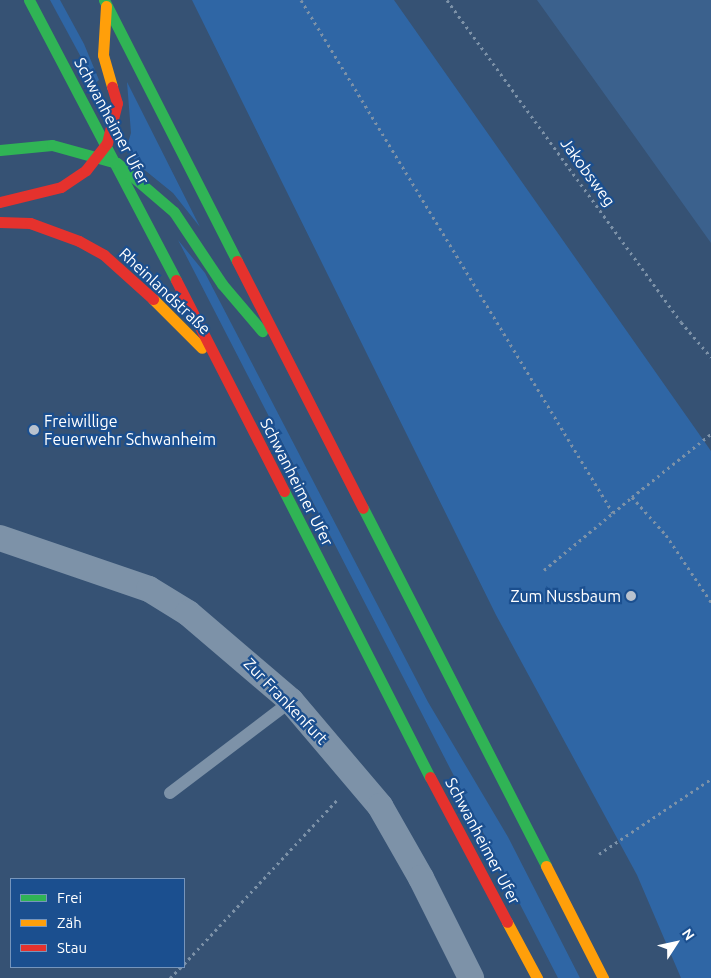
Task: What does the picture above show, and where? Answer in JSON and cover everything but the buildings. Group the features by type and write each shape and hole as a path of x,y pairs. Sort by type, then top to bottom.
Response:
{"main road":[{"name":"Schwanheimer Ufer","path":"29,0 107,143 407,734 537,978"},
{"path":"0,202 61,187 86,170 107,143 117,103 103,55 105,2"},
{"path":"105,2 296,370 604,978"},
{"path":"0,150 26,145 52,145 98,156 117,163 174,212 222,284 296,370"},
{"name":"Rheinlandstraße","path":"0,222 30,223 80,242 104,256 130,276 219,365"}],"street":[{"name":"Zur Frankenfurt","path":"0,538 149,589 188,612 291,701 380,806 472,978"}],"lane":[{"path":"170,793 291,701"}],"path":[{"path":"301,0 613,513"},
{"name":"Jakobsweg","path":"446,0 681,322 711,357"},
{"path":"544,570 711,434"},
{"path":"632,497 666,535 711,602"},
{"path":"185,963 357,779"},
{"path":"599,854 711,779"},
{"path":"170,978 180,968"}],"shaded area":[{"path":"50,0 60,0 84,44 99,80 95,83"},
{"path":"192,0 394,0 711,451 711,978 681,978 637,875 496,615"},
{"path":"537,0 711,0 711,243 641,145"},
{"path":"127,82 200,227 173,193 136,163 127,146 131,133"},
{"path":"178,240 205,273 428,702 508,837 580,978 558,978"}],"traffic: fast":[{"path":"29,0 176,280"},
{"path":"104,0 237,261"},
{"path":"0,150 52,145 117,163 174,212 222,284 262,331"},
{"path":"284,491 430,777"},
{"path":"363,508 546,866"}],"traffic: slow":[{"path":"106,6 103,55 112,87"},
{"path":"153,299 202,348"},
{"path":"546,866 603,978"},
{"path":"507,922 537,978"}],"traffic: jam":[{"path":"0,202 61,187 86,170 107,143 117,103 112,87"},
{"path":"0,222 30,223 79,241 104,255 153,299"},
{"path":"237,261 363,508"},
{"path":"176,280 284,491"},
{"path":"430,777 507,922"}],"place":[{"name":"Freiwillige Feuerwehr Schwanheim","path":"34,430"},
{"name":"Zum Nussbaum","path":"631,596"}]}
